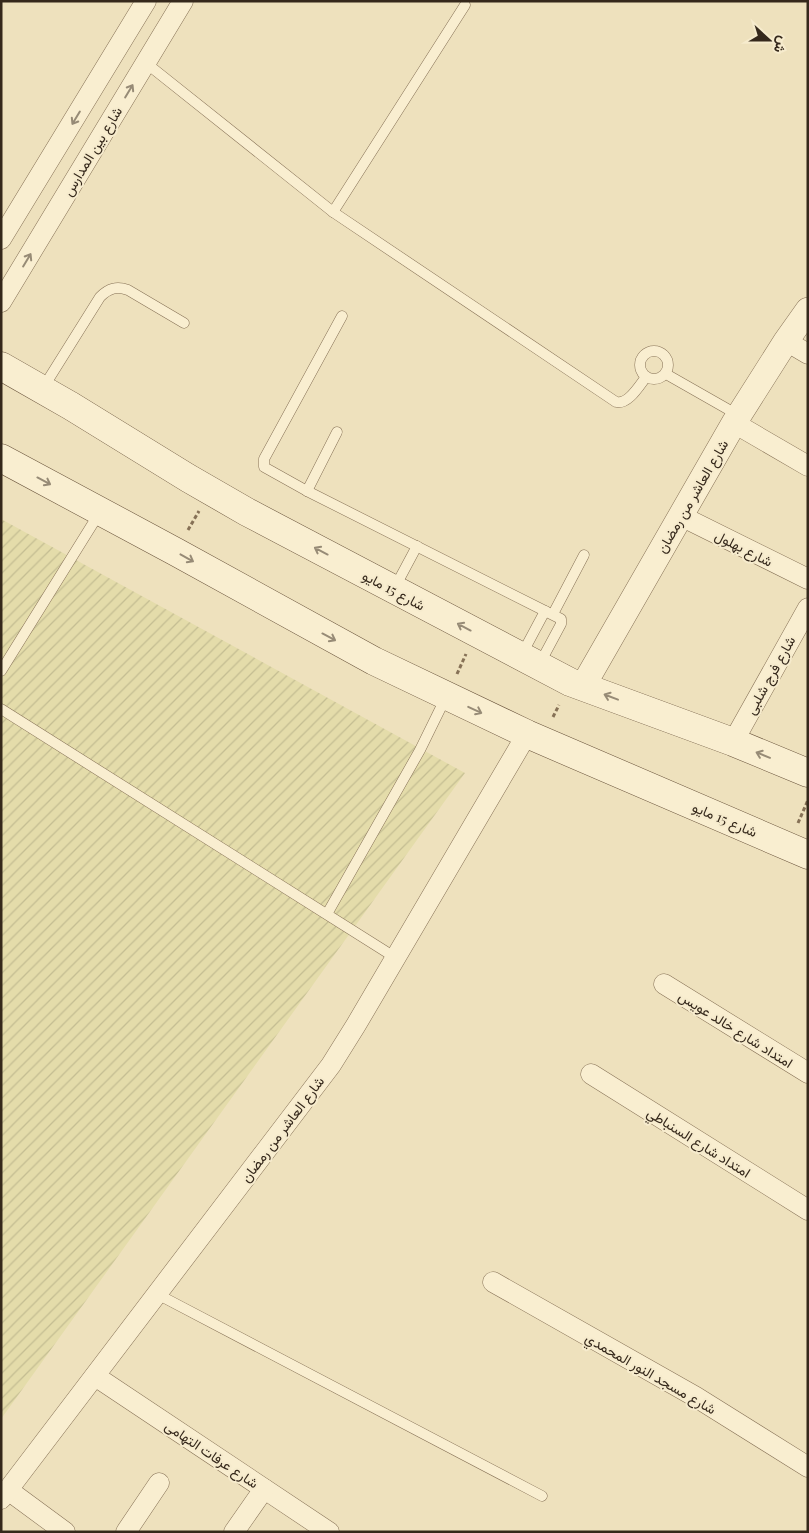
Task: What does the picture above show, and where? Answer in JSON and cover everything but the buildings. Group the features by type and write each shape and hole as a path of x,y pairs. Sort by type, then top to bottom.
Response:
{"main road":[{"name":"شارع 15 مايو","path":"1,366 210,491 476,634 576,684 733,742 808,773"},
{"name":"شارع 15 مايو","path":"1,458 374,661 534,737 808,855"}],"street":[{"path":"1,240 146,1"},
{"name":"شارع بين المدارس","path":"1,302 183,1"},
{"name":"شارع العاشر من رمضان","path":"576,684 681,516 737,419 786,341 808,310"},
{"path":"786,341 808,354"},
{"path":"737,419 808,466"},
{"name":"شارع بهلول","path":"681,516 808,579"},
{"name":"شارع فرج شلبى","path":"733,742 808,608"},
{"name":"شارع العاشر من رمضان","path":"5,1495 330,1065 534,737"},
{"name":"امتداد شارع خالد عويس","path":"664,984 808,1073"},
{"name":"امتداد شارع السنباطي","path":"591,1074 808,1210"},
{"name":"شارع مسجد النور المحمدي","path":"493,1282 696,1397 808,1467"},
{"name":"شارع عرفات التهامى","path":"95,1376 329,1532"},
{"path":"126,1532 159,1483"},
{"path":"234,1532 264,1489"},
{"path":"5,1495 65,1532"}],"lane":[{"path":"334,212 465,5"},
{"path":"146,62 334,212 616,402 619,403 626,400 646,377"},
{"path":"42,389 105,291 121,288 128,290 184,323"},
{"path":"342,316 263,463 267,470 307,491 561,619 562,624 530,661"},
{"path":"656,351 662,354 667,360 666,374 660,378 646,377 641,371 640,364 643,357 656,351"},
{"path":"666,374 737,419"},
{"path":"307,491 337,432"},
{"path":"1,671 101,511"},
{"path":"393,590 417,546"},
{"path":"530,661 549,613 584,555"},
{"path":"327,914 420,750 446,696"},
{"path":"1,709 396,958"},
{"path":"157,1294 542,1496"}],"path":[{"path":"176,552 210,491"},
{"path":"446,696 476,634"},
{"path":"534,737 576,684"}],"shaded area":[{"path":"1,519 465,773 1,1419"}]}
